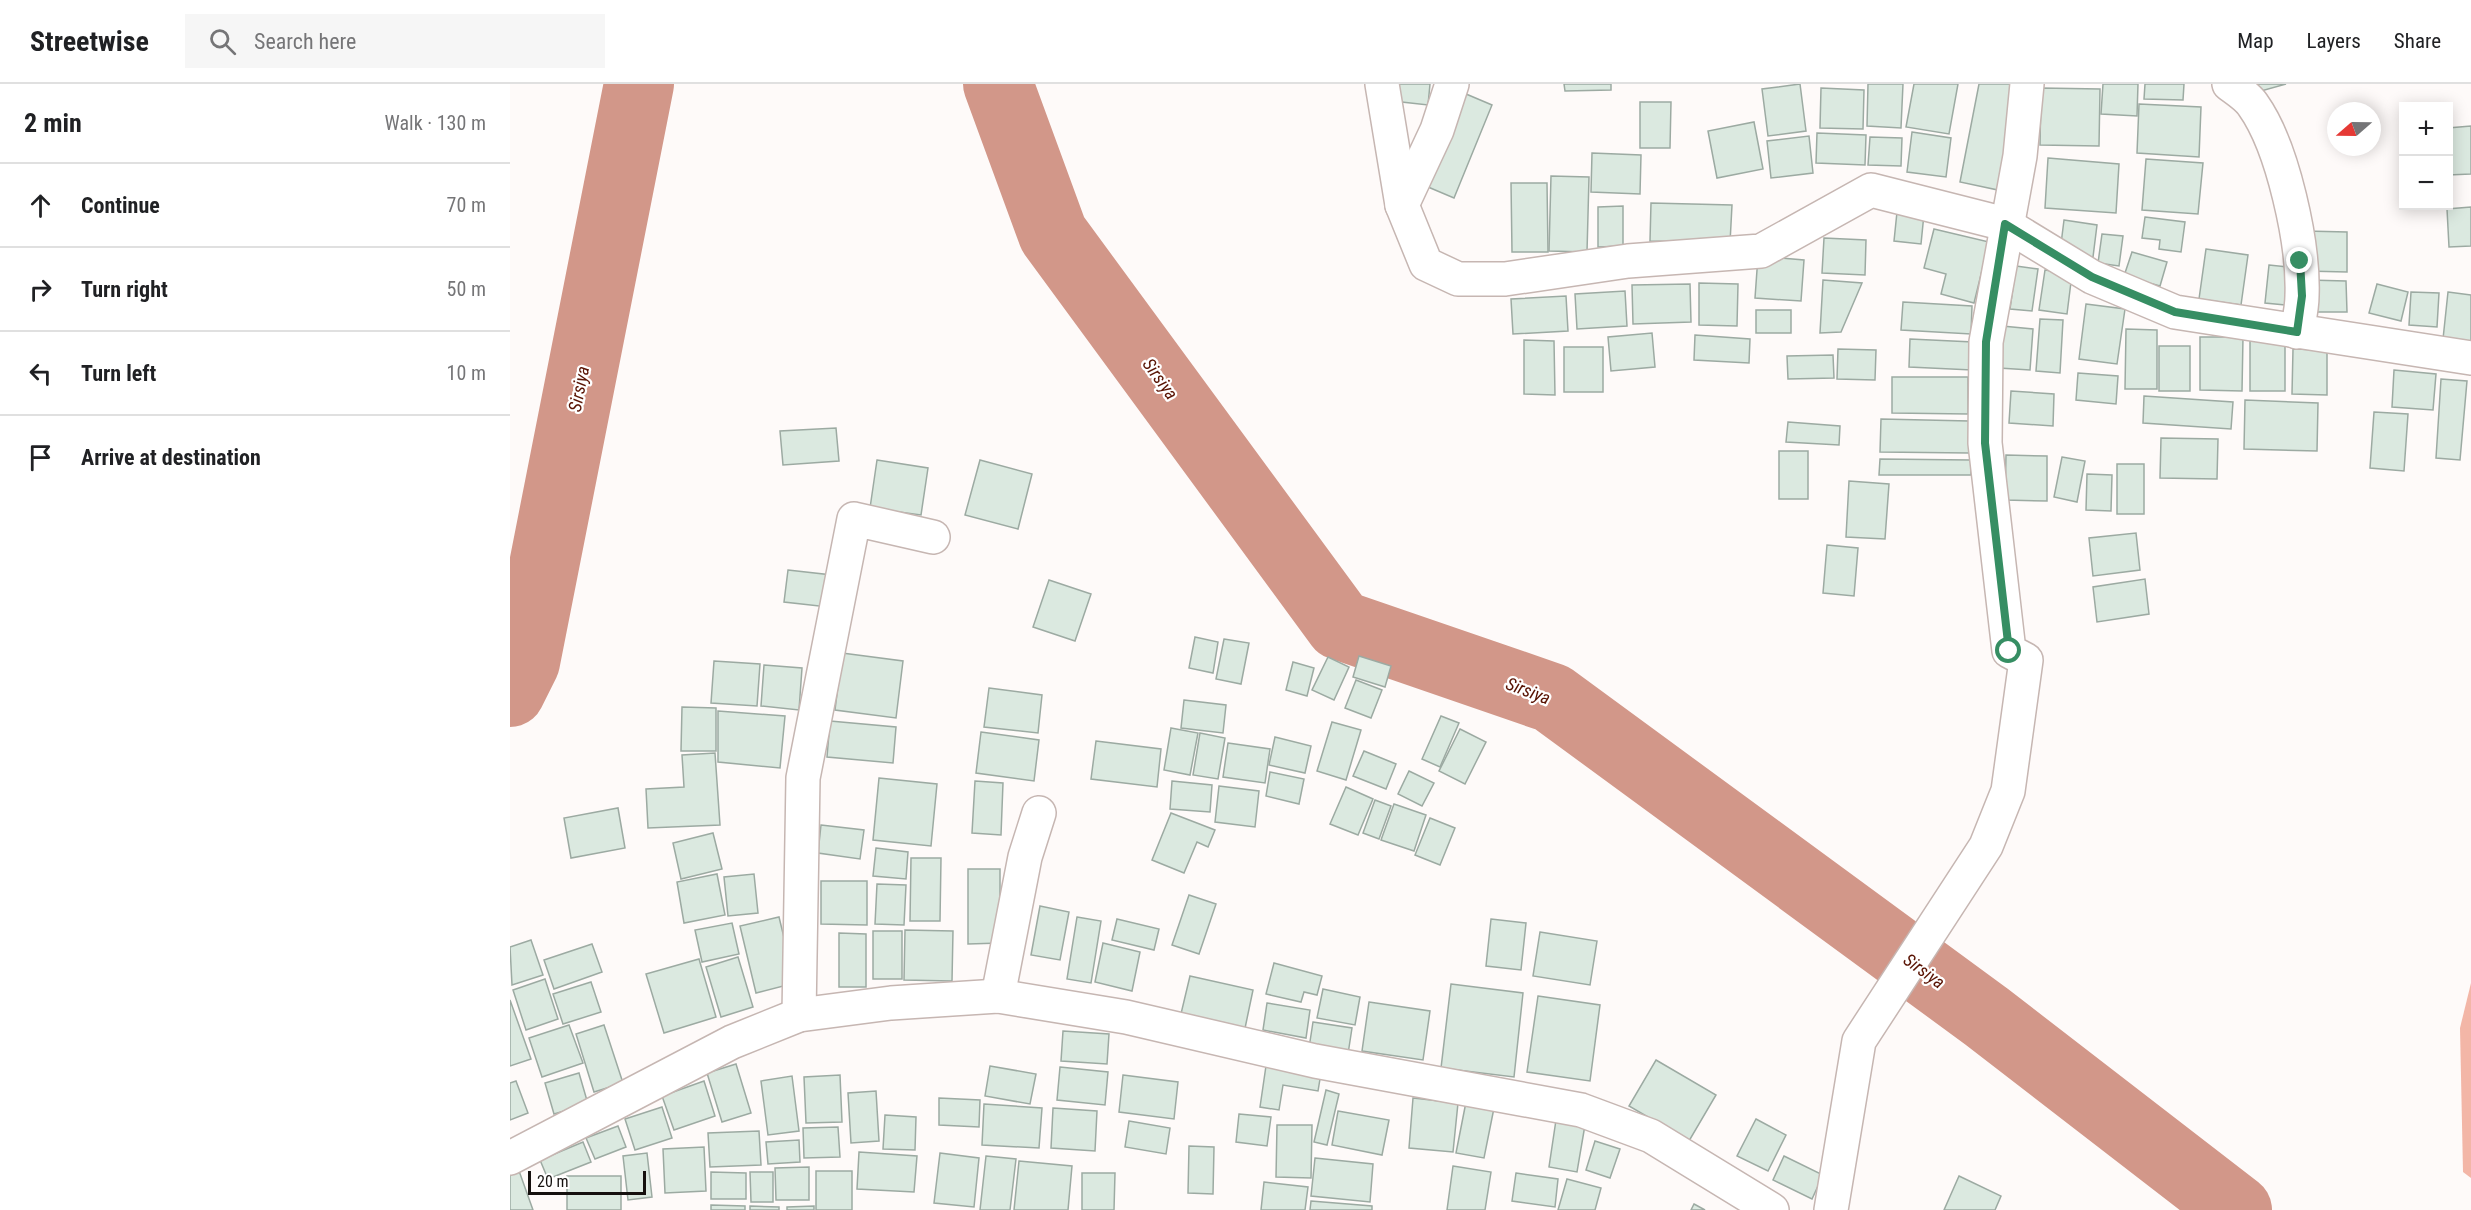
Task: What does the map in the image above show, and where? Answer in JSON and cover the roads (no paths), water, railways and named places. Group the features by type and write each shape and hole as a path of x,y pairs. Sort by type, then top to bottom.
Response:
{"street":[{"path":"1382,84 1402,205 1426,264 1458,279 1505,279 1628,261 1761,251 1871,190 2005,224 2092,277 2175,312 2471,358"},
{"path":"1402,205 1437,130 1452,84"},
{"path":"1831,1210 1858,1041 1986,846 2008,791 2026,660 2009,651 1985,443 1986,342 2005,224 2020,156 2027,84"},
{"path":"2229,84 2253,103 2275,145 2293,216 2300,261 2302,296 2297,332"},
{"path":"799,1015 803,778 854,519 933,537"},
{"path":"998,996 1025,857 1039,813"},
{"path":"510,1158 732,1042 799,1015 891,1003 998,996 1126,1017 1315,1061 1581,1110 1652,1136 1772,1210"}],"waterway":[{"name":"Sirsiya","path":"510,692 525,662 639,84"},
{"name":"Sirsiya","path":"998,84 1053,234 1340,625 1552,698 1987,1017 2237,1210"}]}
